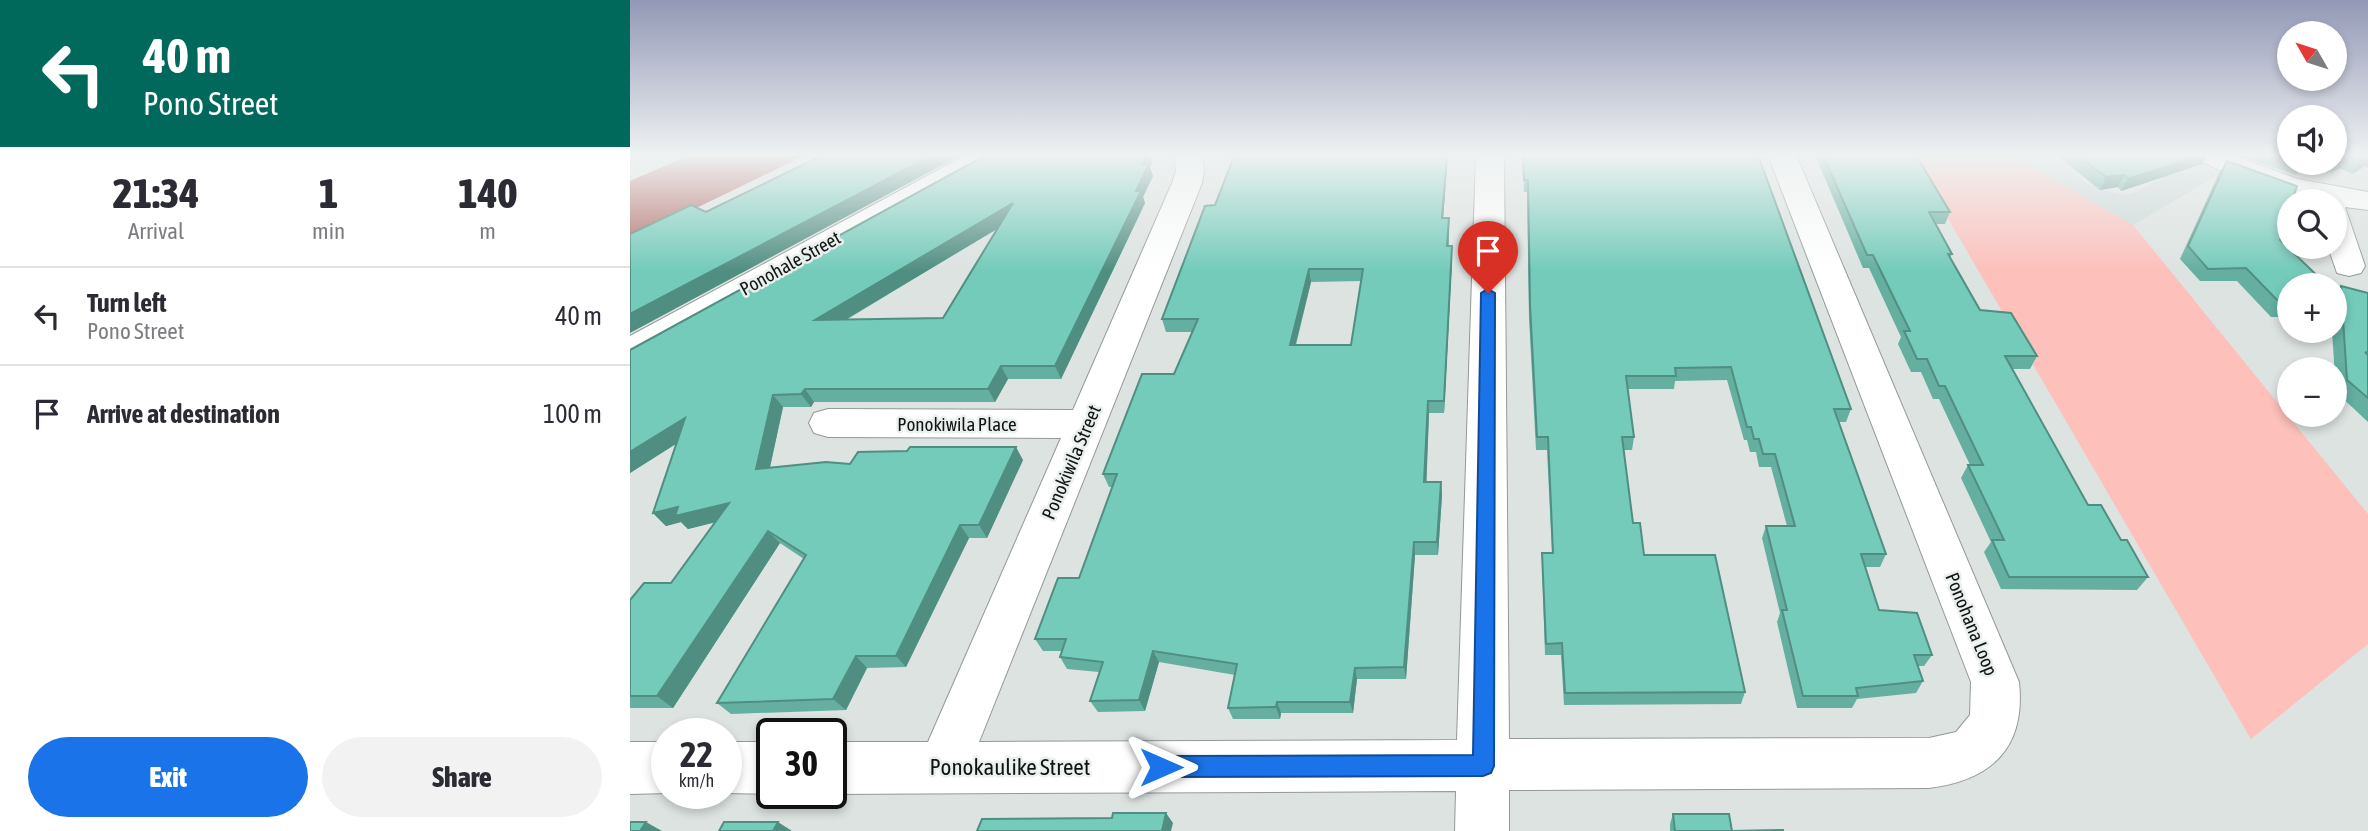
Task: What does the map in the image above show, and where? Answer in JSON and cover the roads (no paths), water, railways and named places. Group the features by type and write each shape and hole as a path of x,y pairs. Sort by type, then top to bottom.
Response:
{"street":[{"name":"Ponohale Street","path":"630,351 916,194"},
{"name":"Ponokiwila Street","path":"943,767 1183,194"},
{"path":"1482,831 1490,194"},
{"name":"Ponohana Loop","path":"1483,766 1943,762 1968,754 1978,747 1992,728 1998,706 1996,682 1798,194"},
{"path":"2347,202 2368,201"},
{"path":"2347,259 2349,267"},
{"name":"Ponokiwila Place","path":"828,424 1087,424"},
{"name":"Ponokaulike Street","path":"847,768 1483,766"},
{"path":"630,768 651,768"}]}
